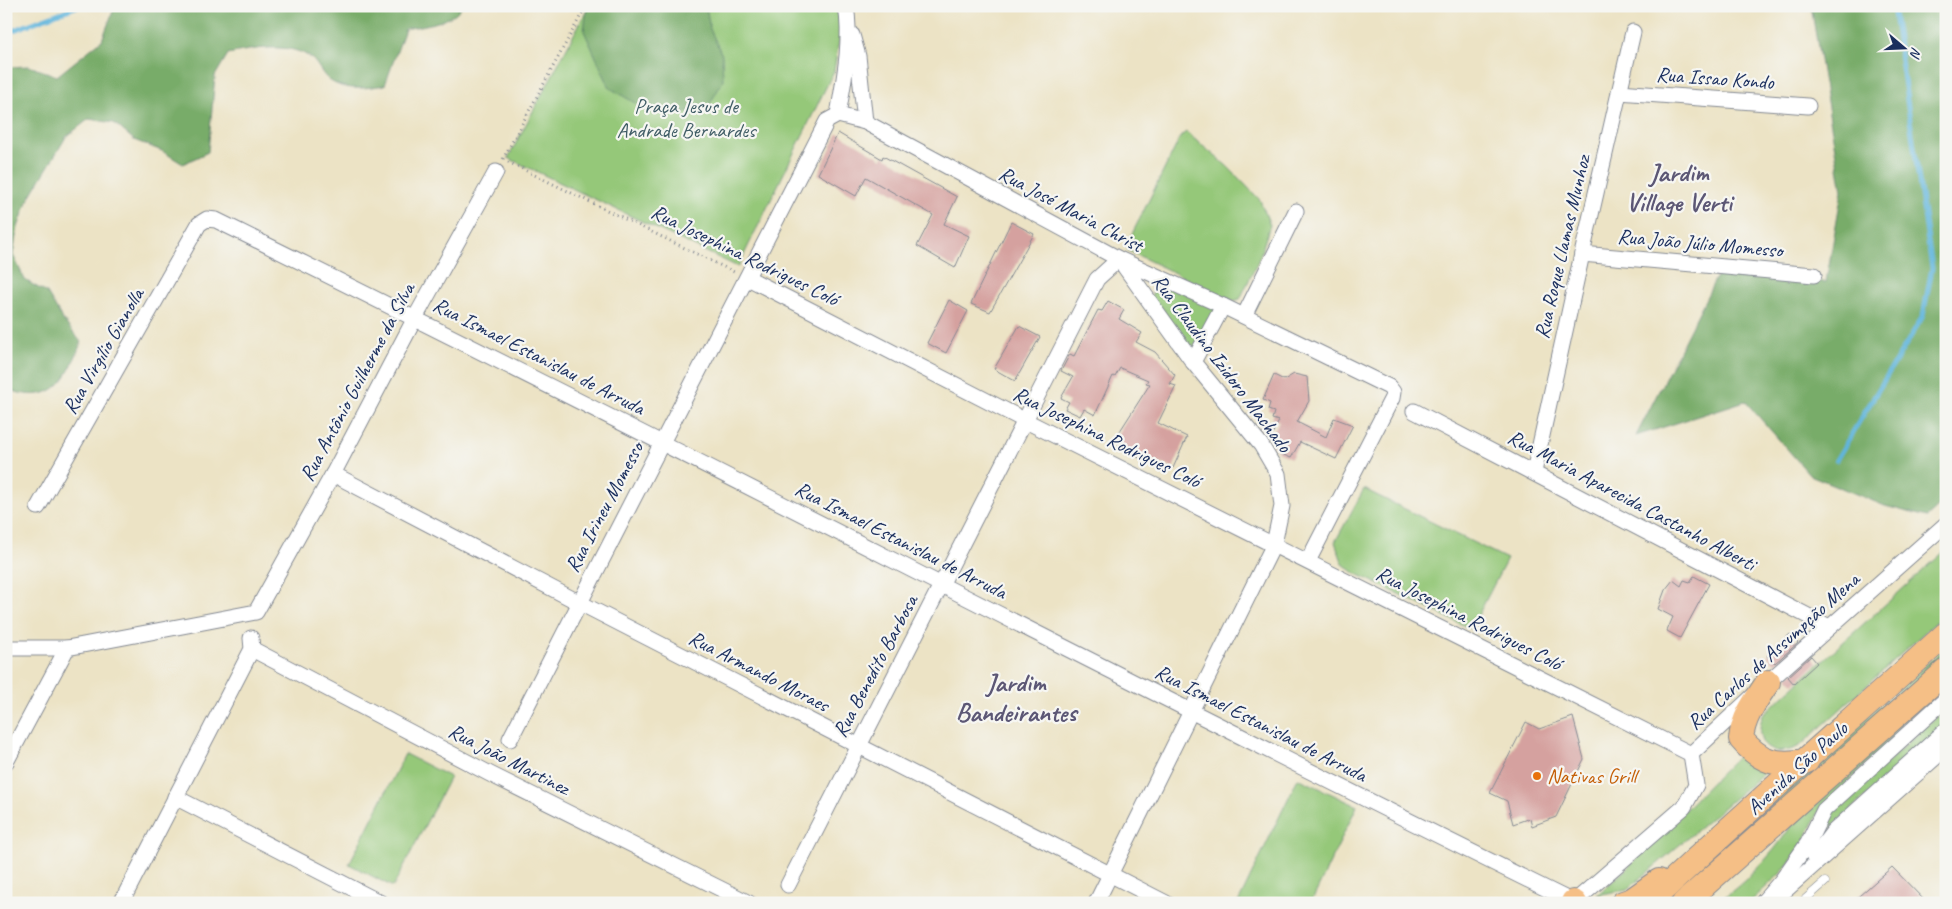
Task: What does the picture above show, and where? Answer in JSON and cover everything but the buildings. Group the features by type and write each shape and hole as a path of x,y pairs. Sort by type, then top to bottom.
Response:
{"main road":[{"name":"Avenida São Paulo","path":"1649,903 1714,842 1807,761 1946,634"},
{"name":"Avenida São Paulo","path":"1684,903 1946,671"},
{"path":"1768,682 1747,715 1742,727 1741,739 1751,752 1765,760 1782,764 1807,761"},
{"path":"1623,903 1632,900 1714,842"}],"street":[{"path":"846,6 858,56 865,122"},
{"path":"838,115 847,52 849,22"},
{"name":"Rua Roque Llamas Munhoz","path":"1534,472 1633,32"},
{"name":"Rua Issao Kondo","path":"1619,92 1808,106"},
{"name":"Rua José Maria Christ","path":"838,115 865,122 1119,260 1223,306 1388,387 1393,392 1308,561"},
{"name":"Rua Irineu Momesso","path":"510,739 578,602 748,278 827,121 838,115"},
{"name":"Rua Antônio Guilherme da Silva","path":"67,648 256,612 333,474 415,318 499,166"},
{"path":"1244,316 1296,211"},
{"name":"Rua Ismael Estanislau de Arruda","path":"207,219 216,220 415,318 942,584 1190,712 1574,903"},
{"name":"Rua Virgílio Gianolla","path":"38,507 199,224 207,219"},
{"name":"Rua João Júlio Momesso","path":"1582,254 1814,275"},
{"name":"Rua Claudino Izidoro Machado","path":"1096,903 1274,544 1282,506 1278,474 1261,444 1192,362 1119,260"},
{"name":"Rua Benedito Barbosa","path":"788,885 857,745 942,584 1097,280 1119,260"},
{"name":"Rua Josephina Rodrigues Coló","path":"748,278 1024,420 1691,754"},
{"path":"1192,362 1223,306"},
{"name":"Rua Maria Aparecida Castanho Alberti","path":"1414,411 1534,472 1829,628"},
{"name":"Rua Armando Moraes","path":"333,474 578,602 1166,903"},
{"name":"Rua Carlos de Assumpção Mena","path":"1574,903 1684,807 1696,785 1691,754 1768,682 1946,524"},
{"name":"Rua João Martinez","path":"175,797 251,643 490,774 748,903"},
{"path":"6,648 67,648 6,762"},
{"path":"1762,903 1782,880 1808,843 1824,810 1946,699"},
{"path":"1812,866 1814,855 1833,832 1946,730"},
{"path":"1771,903 1946,748"},
{"path":"121,903 175,797 381,903"}],"lane":[{"path":"1801,903 1825,882"}],"path":[{"path":"499,166 586,6"},
{"name":"Rua Josephina Rodrigues Coló","path":"499,166 748,278"}],"green space":[{"path":"115,6 462,6 457,12 444,20 405,29 385,85 349,88 336,84 327,78 312,59 303,53 283,48 248,50 228,54 215,76 208,152 183,164 162,151 134,140 114,123 89,119 66,137 27,202 17,230 13,255 25,280 47,293 63,320 81,342 70,369 56,387 47,392 22,394 6,389 6,67 29,66 57,76 102,40"},
{"path":"587,6 706,6 710,29 722,55 723,81 708,107 680,113 653,114 610,88 584,31"},
{"name":"Praça Jesus de Andrade Bernardes","path":"589,6 838,6 841,29 834,71 738,267 508,158"},
{"path":"1811,6 1946,6 1946,500 1927,517 1885,506 1810,475 1745,401 1636,436 1718,274 1826,282 1842,191"},
{"path":"1186,132 1227,166 1260,200 1270,225 1259,259 1240,299 1233,301 1129,251 1126,246 1181,136"},
{"path":"1159,282 1218,305 1191,354 1150,298"},
{"path":"1364,489 1507,559 1471,629 1355,573 1343,564 1335,542"},
{"path":"1946,550 1946,613 1800,746 1780,751 1766,747 1762,742 1760,734 1763,714"},
{"path":"1946,647 1946,661 1672,903 1659,903"},
{"path":"1946,681 1946,688 1822,806 1801,848 1781,873 1749,903 1716,903 1741,884 1764,862 1784,837 1800,811"},
{"path":"1946,708 1946,725 1832,827 1829,822 1835,810"},
{"path":"1741,751 1766,771 1628,889 1597,895 1625,870"},
{"path":"405,754 450,777 393,887 349,864"},
{"path":"1298,778 1357,806 1311,903 1238,903"}],"waterway":[{"path":"6,33 78,6"},
{"path":"1836,460 1923,316 1932,268 1893,6"}],"place":[{"name":"Nativas Grill","path":"1537,776"}],"district":[{"name":"Jardim Village Verti","path":"1679,187"},
{"name":"Jardim Bandeirantes","path":"1016,697"}]}
